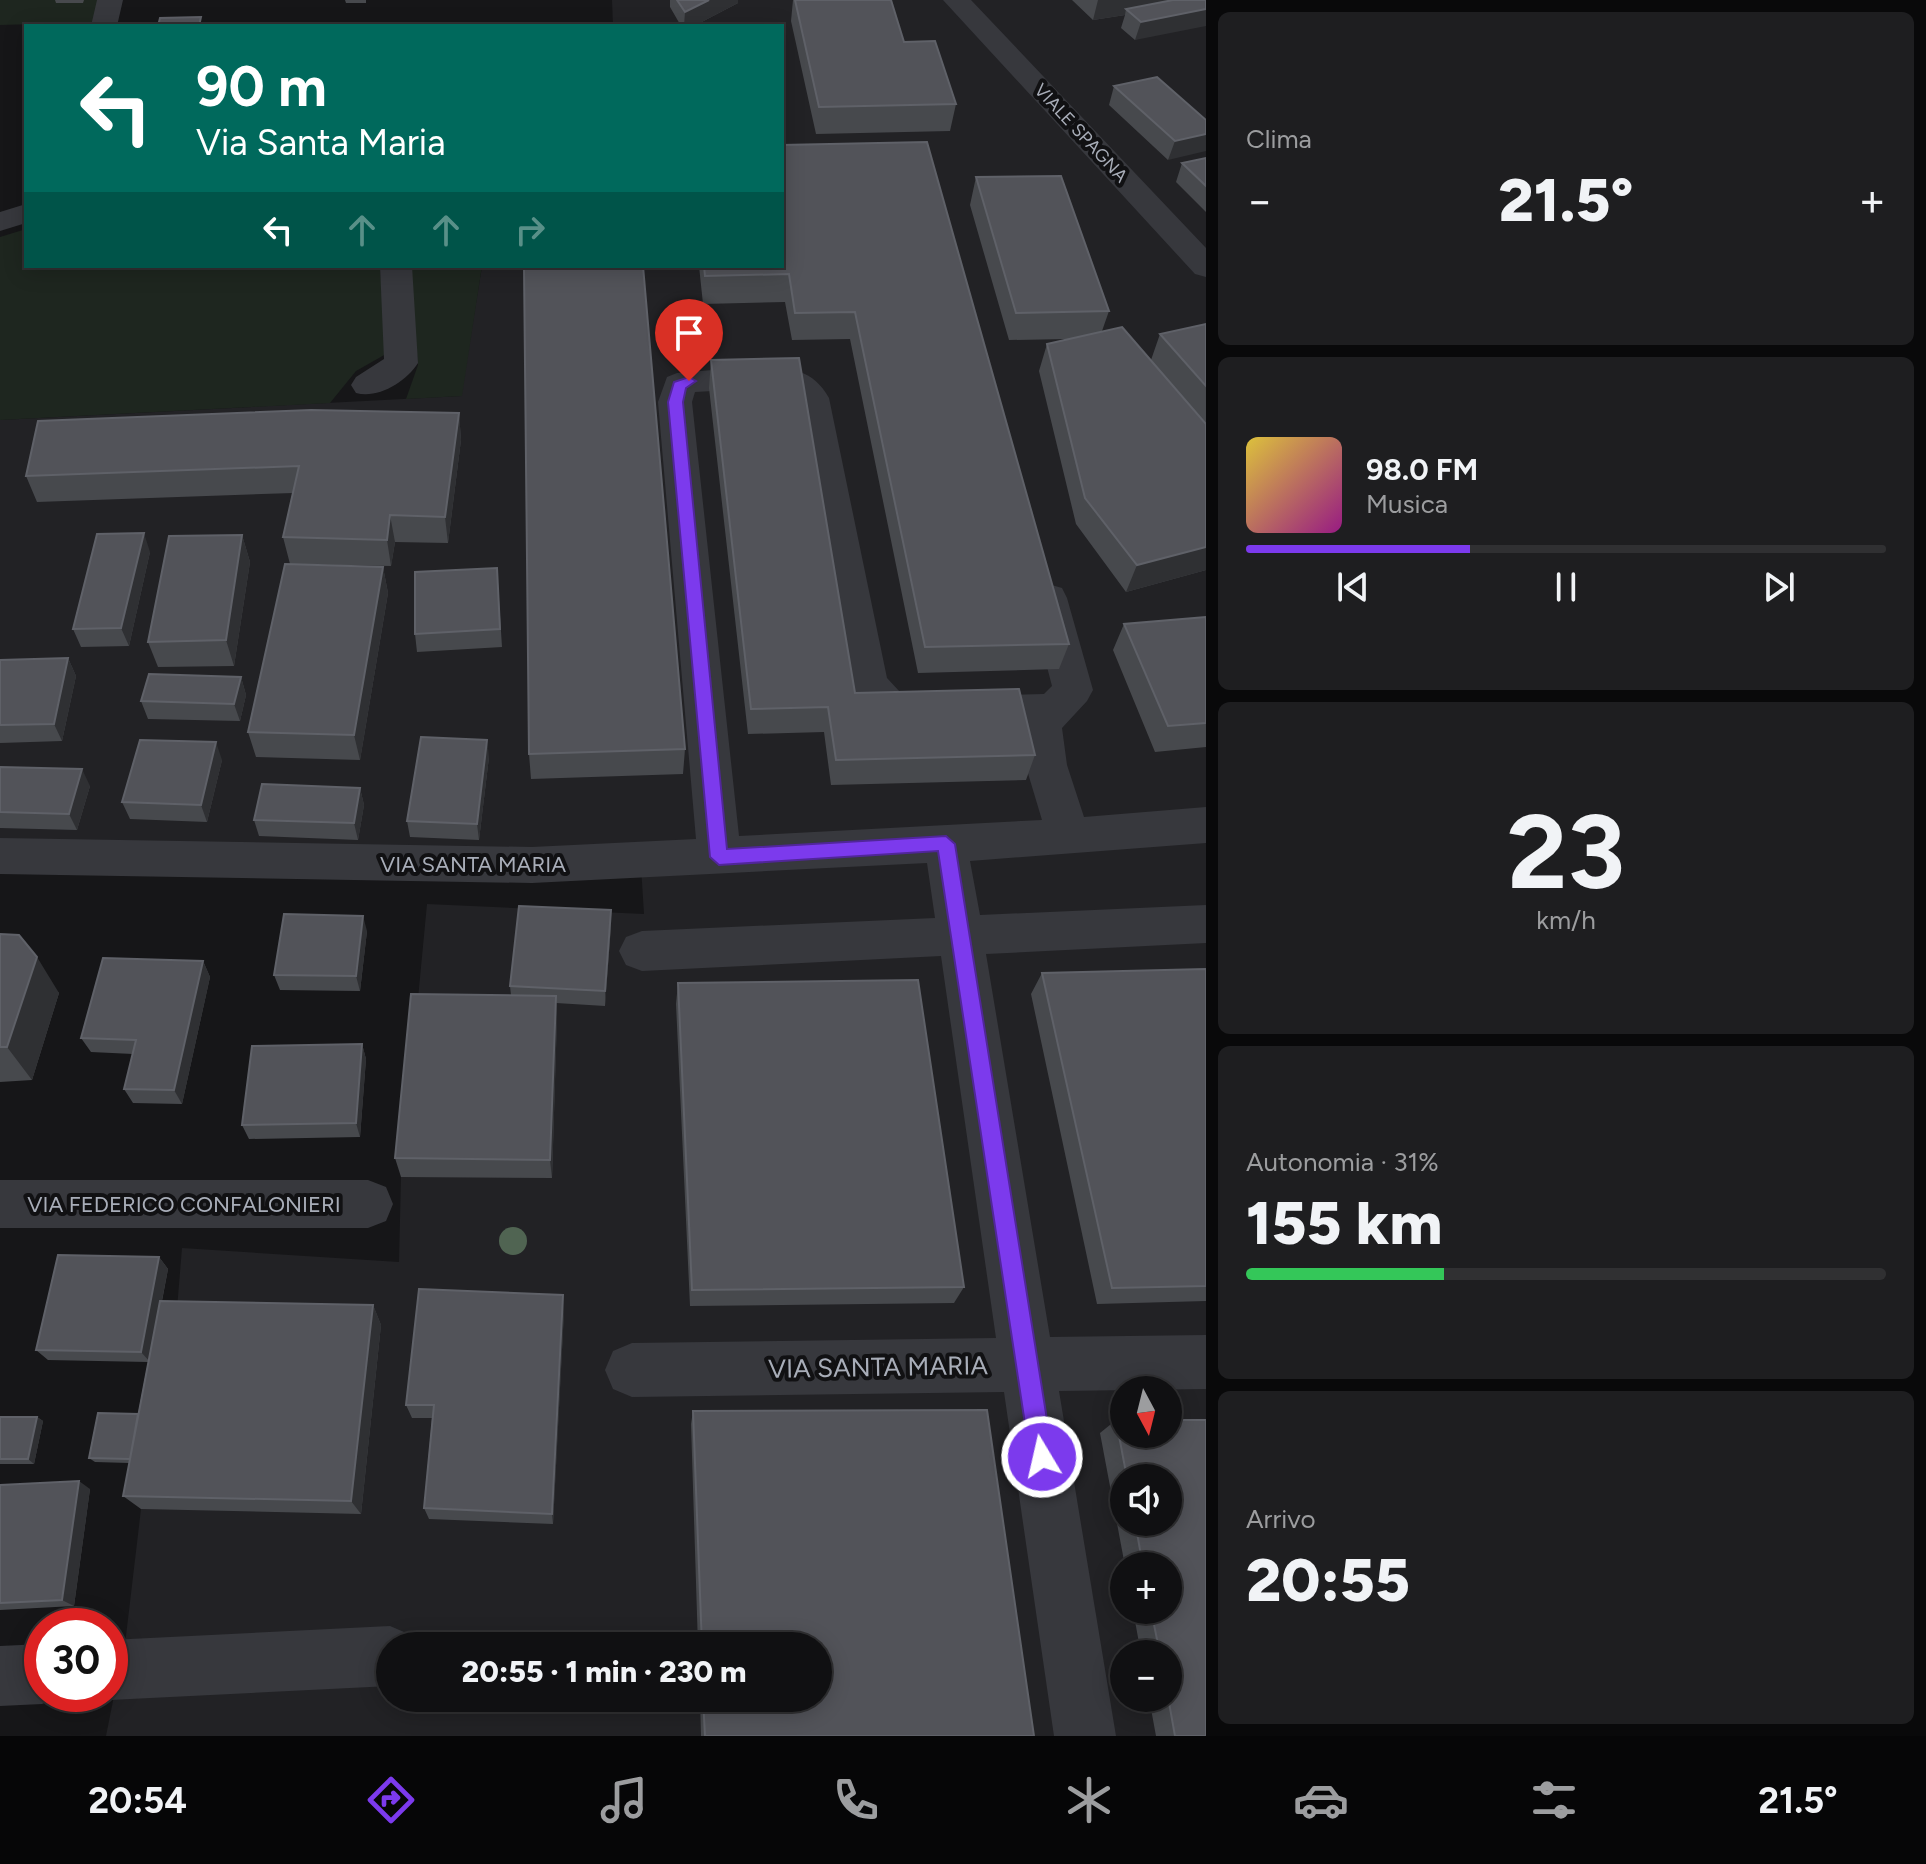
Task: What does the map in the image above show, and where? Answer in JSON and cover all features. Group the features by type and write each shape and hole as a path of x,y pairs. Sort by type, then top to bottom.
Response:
{"street":[{"path":"104,24 110,0"},
{"name":"VIALE SPAGNA","path":"956,0 1206,267"},
{"path":"0,222 24,214"},
{"path":"368,385 401,363 396,268"},
{"path":"719,857 675,402 679,385 689,381 783,380 802,385 808,393 815,407 867,680 883,703 913,714 1056,709"},
{"path":"1037,558 1072,679 1073,690 1046,717 1040,731 1052,784 1069,836"},
{"name":"VIA SANTA MARIA","path":"0,856 469,866 719,857 1206,825"},
{"path":"946,844 1085,1736"},
{"path":"642,951 1206,924"},
{"name":"VIA FEDERICO CONFALONIERI","path":"0,1204 368,1204"},
{"name":"VIA SANTA MARIA","path":"632,1370 1206,1362"},
{"path":"128,1669 376,1657"},
{"path":"0,1676 24,1675"}],"shaded area":[{"path":"0,0 122,0 115,22 0,25"},
{"path":"612,0 1206,0 1206,1736 106,1736 111,1712 128,1712 128,1619 141,1509 176,1321 182,1248 399,1262 401,1177 427,904 644,914 640,851 0,839 0,420 461,396 482,268 784,268 784,24 613,24"},
{"path":"24,230 24,268 380,268 386,354 356,371 330,403 0,420 0,237"},
{"path":"409,268 482,268 462,396 406,399 418,365"}],"building":[{"path":"677,0 709,0 685,12"},
{"path":"795,0 891,0 904,42 935,41 956,104 819,107"},
{"path":"1173,0 1206,0 1206,9 1141,22 1126,9"},
{"path":"201,17 199,24 158,24 160,18"},
{"path":"1157,77 1206,120 1206,134 1175,141 1114,86"},
{"path":"927,142 1069,644 925,647 855,312 795,313 789,274 705,276 704,268 784,268 784,145"},
{"path":"1206,158 1206,186 1182,163"},
{"path":"1061,176 1109,311 1016,313 976,177"},
{"path":"524,268 643,268 685,749 529,754"},
{"path":"1206,324 1206,386 1160,334"},
{"path":"1122,327 1206,424 1206,547 1137,565 1085,498 1047,344"},
{"path":"799,358 855,693 1019,689 1035,755 836,760 828,707 751,709 711,360"},
{"path":"311,410 459,413 445,517 390,515 387,540 283,537 299,466 26,476 38,421"},
{"path":"144,533 121,628 73,629 97,534"},
{"path":"242,535 226,640 148,642 169,536"},
{"path":"285,564 383,567 354,735 248,732"},
{"path":"497,568 500,629 415,634 415,572"},
{"path":"1206,617 1206,723 1168,726 1124,624"},
{"path":"68,658 54,724 0,725 0,660"},
{"path":"149,674 241,677 234,704 141,701"},
{"path":"421,737 487,740 477,824 407,821"},
{"path":"140,740 216,742 201,805 122,802"},
{"path":"0,767 82,769 69,814 0,812"},
{"path":"262,784 360,788 354,823 254,820"},
{"path":"519,906 611,910 605,991 510,986"},
{"path":"284,914 363,916 356,976 274,975"},
{"path":"0,934 19,935 37,957 7,1047 0,1047"},
{"path":"103,958 203,961 174,1090 124,1089 136,1040 81,1038"},
{"path":"1206,969 1206,1286 1112,1288 1042,973"},
{"path":"918,980 964,1287 692,1290 678,983"},
{"path":"411,994 556,996 550,1160 395,1158"},
{"path":"362,1044 356,1123 242,1125 252,1046"},
{"path":"58,1255 159,1257 141,1352 36,1350"},
{"path":"419,1289 563,1295 552,1514 424,1508 434,1405 406,1405"},
{"path":"160,1301 373,1305 351,1501 123,1496"},
{"path":"987,1410 1034,1736 705,1736 704,1712 832,1712 832,1632 701,1632 693,1411"},
{"path":"98,1413 138,1414 130,1459 89,1458"},
{"path":"0,1417 37,1417 28,1459 0,1459"},
{"path":"1182,1420 1206,1420 1206,1736 1175,1736 1171,1712 1182,1712 1182,1640 1157,1640 1154,1624 1182,1624 1182,1552 1140,1552 1138,1536 1182,1536 1182,1464 1124,1464 1121,1448 1182,1448"},
{"path":"79,1481 62,1600 0,1603 0,1485"}],"route":[{"path":"689,381 679,385 675,402 719,857 946,844 1042,1457"}]}
